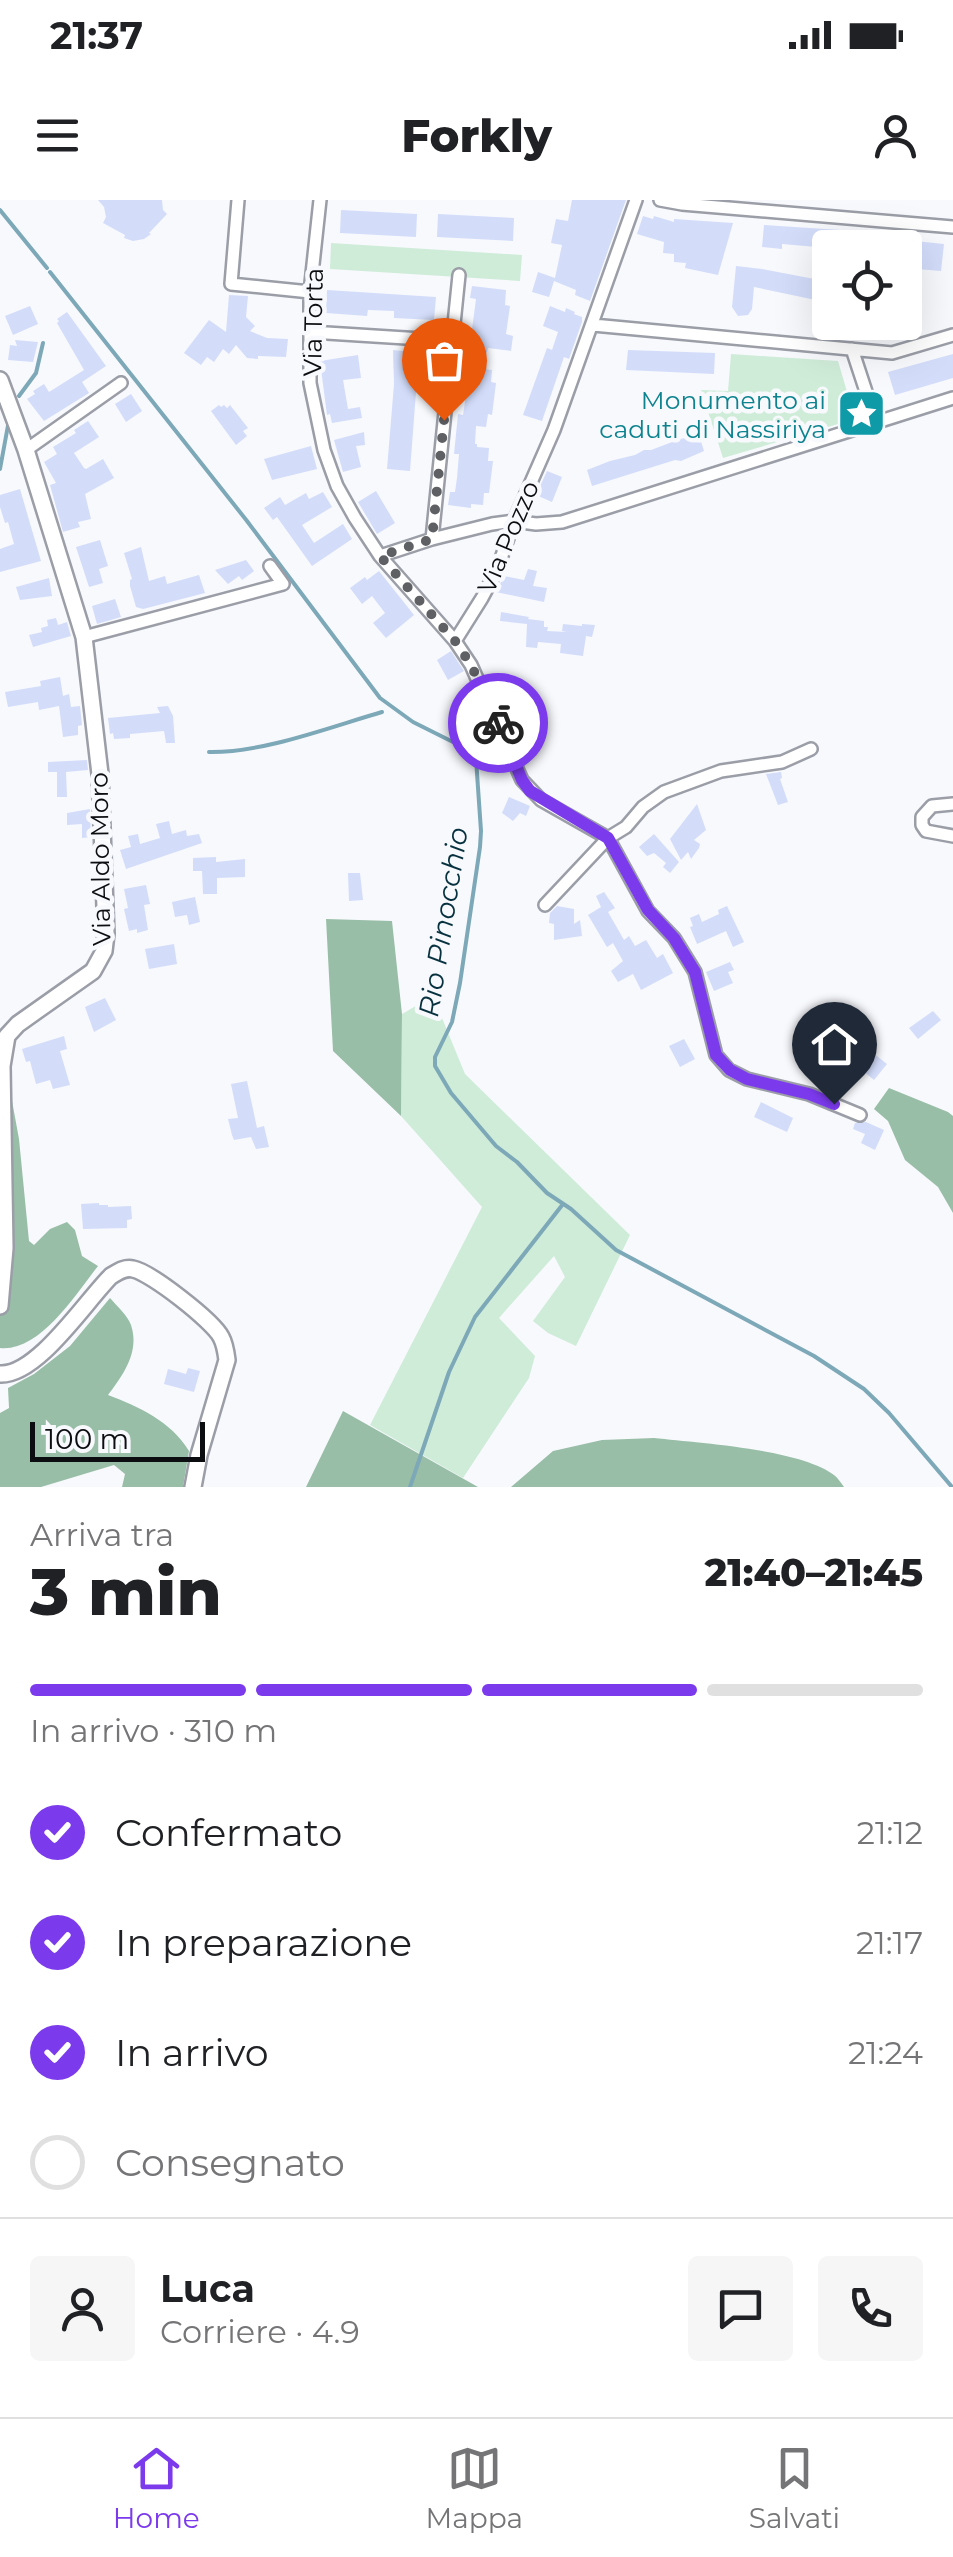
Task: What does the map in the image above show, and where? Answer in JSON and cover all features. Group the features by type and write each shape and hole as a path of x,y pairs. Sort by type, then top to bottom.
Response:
{"main road":[{"name":"Via Aldo Moro","path":"0,380 84,636 100,774 106,943 102,958 87,977 6,1036 2,1066 5,1248 0,1306"},
{"path":"0,1374 21,1369 44,1352 111,1276 121,1270 138,1270 208,1321 225,1346 227,1360 193,1487"}],"street":[{"path":"238,200 231,284 310,292"},
{"name":"Via Torta","path":"320,200 310,292 310,383 324,450 337,486 380,556 455,641"},
{"name":"Via Pozzo","path":"455,641 497,570 554,430 636,200"},
{"path":"660,200 953,227"},
{"path":"432,539 459,276"},
{"path":"593,325 892,353 953,334"},
{"path":"311,332 452,341"},
{"path":"852,349 876,422"},
{"path":"26,450 120,383"},
{"path":"380,556 432,539 514,521 562,522 953,398"},
{"path":"84,636 283,584 270,566"},
{"path":"455,641 471,665 522,780 541,800 608,838 648,910 674,938 695,972 716,1055 730,1070 747,1079 809,1094 860,1115"},
{"path":"545,905 608,838 664,792 721,771 782,762 811,749"},
{"path":"953,804 932,806 922,817 926,830 953,836"}],"green space":[{"path":"331,243 522,255 520,281 330,269"},
{"path":"731,354 838,361 855,419 723,458 701,390 728,391"},
{"path":"326,919 392,921 402,1014 401,1116 333,1051"},
{"path":"433,996 465,1074 630,1235 576,1346 533,1321 565,1277 554,1256 499,1318 535,1356 529,1378 463,1478 370,1425 482,1207 401,1116 402,1014"},
{"path":"889,1088 953,1116 953,1213 938,1187 905,1160 888,1121 874,1109"},
{"path":"12,1101 29,1241 34,1245 50,1229 67,1222 75,1230 82,1256 98,1266 43,1331 15,1347 0,1348 0,1105"},
{"path":"110,1298 129,1322 133,1345 124,1371 108,1395 153,1416 182,1440 189,1451 183,1487 122,1487 125,1474 114,1465 41,1487 0,1487 0,1413 9,1408 8,1388 70,1346"},
{"path":"343,1411 478,1487 306,1487"},
{"path":"654,1438 798,1459 834,1475 844,1487 511,1487 553,1451 602,1440"}],"building":[{"path":"98,200 162,200 167,214 151,234 133,241 103,223 104,207"},
{"path":"572,200 626,200 590,301 554,281 549,297 532,292 538,272 555,278 562,245 551,243 556,219 568,221"},
{"path":"341,210 417,214 416,237 340,233"},
{"path":"438,214 514,218 513,241 437,237"},
{"path":"643,216 674,222 733,223 718,275 685,268 686,263 674,262 674,254 663,253 664,242 637,234"},
{"path":"764,225 840,230 812,230 812,247 762,247"},
{"path":"922,242 944,244 941,271 922,269"},
{"path":"736,266 812,279 812,299 754,287 748,315 738,316 732,307"},
{"path":"472,286 506,290 505,305 510,306 506,334 513,336 511,351 488,348 485,352 483,369 492,370 491,382 496,383 492,415 488,414 486,427 476,426 475,444 489,448 488,461 493,461 489,493 484,493 483,505 471,504 471,508 448,505 457,478 459,454 454,454 458,414 463,415 466,395 467,377 462,376 466,337 471,337 476,299 470,298"},
{"path":"327,290 436,297 434,320 394,318 394,311 368,310 367,316 326,313"},
{"path":"229,295 248,296 246,317 255,326 250,331 267,338 288,339 286,357 247,358 236,345 229,354 223,349 214,362 207,357 201,365 184,353 209,320 226,332"},
{"path":"30,306 38,324 13,335 5,316"},
{"path":"550,306 575,312 582,322 569,359 564,357 542,421 523,415 547,348 552,350 558,332 543,326"},
{"path":"67,312 106,366 82,382 89,393 44,421 27,399 35,394 33,391 44,384 49,392 84,370 57,323"},
{"path":"15,340 38,342 33,362 8,360 10,345 17,346"},
{"path":"393,350 422,353 410,471 387,469"},
{"path":"628,350 715,353 714,374 626,370"},
{"path":"953,354 953,378 895,395 888,372"},
{"path":"358,355 361,378 343,380 348,409 360,407 362,418 332,423 330,414 327,415 320,361"},
{"path":"131,394 142,411 126,422 115,404"},
{"path":"219,405 230,405 248,428 243,431 247,436 236,445 211,411"},
{"path":"88,421 99,437 74,453 86,469 103,459 114,478 85,494 91,519 63,532 50,485 56,483 44,462 57,454 53,447"},
{"path":"364,432 365,445 356,446 361,467 343,472 334,440"},
{"path":"699,435 704,451 592,486 587,470"},
{"path":"311,446 317,469 272,480 264,459"},
{"path":"547,471 562,477 552,502 536,495"},
{"path":"20,489 41,561 0,572 0,549 14,544 0,507 0,495"},
{"path":"376,491 395,523 377,534 358,502"},
{"path":"323,492 332,507 302,525 314,543 343,524 352,539 312,566 277,517 273,520 264,508 280,497 285,505 306,493 309,499"},
{"path":"100,540 108,566 99,569 103,583 89,587 76,547"},
{"path":"141,547 149,581 165,576 167,584 199,575 205,593 143,609 136,607 124,553"},
{"path":"246,560 254,571 242,580 239,576 228,584 215,570"},
{"path":"528,569 537,571 533,586 547,588 544,602 496,592 504,576 524,580"},
{"path":"379,571 414,615 386,638 373,623 385,613 372,596 362,604 350,588"},
{"path":"49,578 52,596 20,600 16,587"},
{"path":"115,599 121,617 97,624 92,606"},
{"path":"501,612 544,621 547,631 567,632 562,631 563,624 595,625 592,637 586,636 583,656 560,653 561,644 538,642 537,648 526,647 527,624 500,621"},
{"path":"56,618 58,625 67,622 71,636 33,647 29,635 42,632 41,628 48,626 47,620"},
{"path":"451,651 464,671 448,680 437,660"},
{"path":"60,677 63,696 69,694 71,707 80,706 82,725 78,726 78,735 63,737 59,706 39,710 38,702 8,707 5,692 41,686 40,681"},
{"path":"168,706 173,716 175,743 166,743 164,731 114,739 110,734 108,718 160,713 157,707"},
{"path":"87,760 88,770 66,772 67,797 57,797 57,772 48,772 48,762"},
{"path":"781,772 788,802 778,805 766,774"},
{"path":"509,797 530,806 526,816 520,813 513,821 502,813"},
{"path":"697,804 706,830 694,840 700,844 691,859 688,852 681,860 670,839"},
{"path":"90,809 91,837 82,838 82,824 67,825 67,813"},
{"path":"169,821 172,834 186,830 187,836 199,834 202,843 126,869 120,850 131,847 128,836 138,834 140,844 160,838 156,824"},
{"path":"654,834 679,862 670,873 663,867 666,863 654,853 647,856 639,847"},
{"path":"216,857 216,862 245,859 245,877 217,878 217,894 203,894 202,871 193,871 193,858"},
{"path":"348,873 360,873 363,900 349,901"},
{"path":"146,885 150,904 144,905 148,930 129,931 124,889"},
{"path":"604,892 615,908 608,912 624,940 629,936 635,946 646,940 657,958 663,954 673,973 641,990 633,974 618,982 611,971 623,961 613,943 607,947 588,915 601,907 596,896"},
{"path":"195,897 200,922 189,925 187,915 175,917 172,902"},
{"path":"557,906 574,909 574,924 580,920 582,936 554,940 554,924 549,923 550,913"},
{"path":"727,906 744,942 733,947 726,931 697,944 690,918 699,914 702,922"},
{"path":"174,944 177,964 149,969 145,949"},
{"path":"730,962 734,970 728,972 733,983 714,991 706,972"},
{"path":"105,998 116,1020 94,1032 85,1007"},
{"path":"933,1011 941,1020 918,1039 909,1028"},
{"path":"64,1036 67,1049 60,1051 70,1085 53,1089 50,1080 36,1084 22,1049"},
{"path":"684,1039 695,1059 680,1067 669,1046"},
{"path":"872,1052 887,1064 874,1080 857,1066"},
{"path":"247,1081 257,1128 264,1126 269,1147 256,1149 251,1137 234,1140 232,1135 228,1119 238,1118 231,1084"},
{"path":"761,1102 793,1118 787,1132 754,1117"},
{"path":"866,1122 884,1130 875,1150 861,1143 865,1134 853,1129 855,1123"},
{"path":"81,1204 108,1207 131,1206 132,1219 127,1220 127,1228 83,1229"},
{"path":"188,1368 200,1371 194,1392 164,1384 168,1369 186,1374"}],"waterway":[{"name":"Rio Pinocchio","path":"0,210 47,268"},
{"name":"Rio Pinocchio","path":"50,272 247,521 380,698 476,759 480,847 452,1022 435,1057 435,1066 451,1093 496,1146 616,1250 814,1356 864,1389 952,1487"},
{"path":"19,396 36,373 43,343"},
{"path":"0,469 9,420"},
{"path":"209,752 274,744 382,712"},
{"path":"410,1487 449,1372 475,1317 563,1204"}],"way so far":[{"path":"444,420 432,539 380,556 455,641 471,665 498,723"}],"place":[{"name":"Monumento ai caduti di Nassiriya","path":"861,414"}],"route":[{"path":"498,723 530,791 608,838 648,910 674,938 695,972 716,1055 730,1070 747,1079 834,1104"}]}
